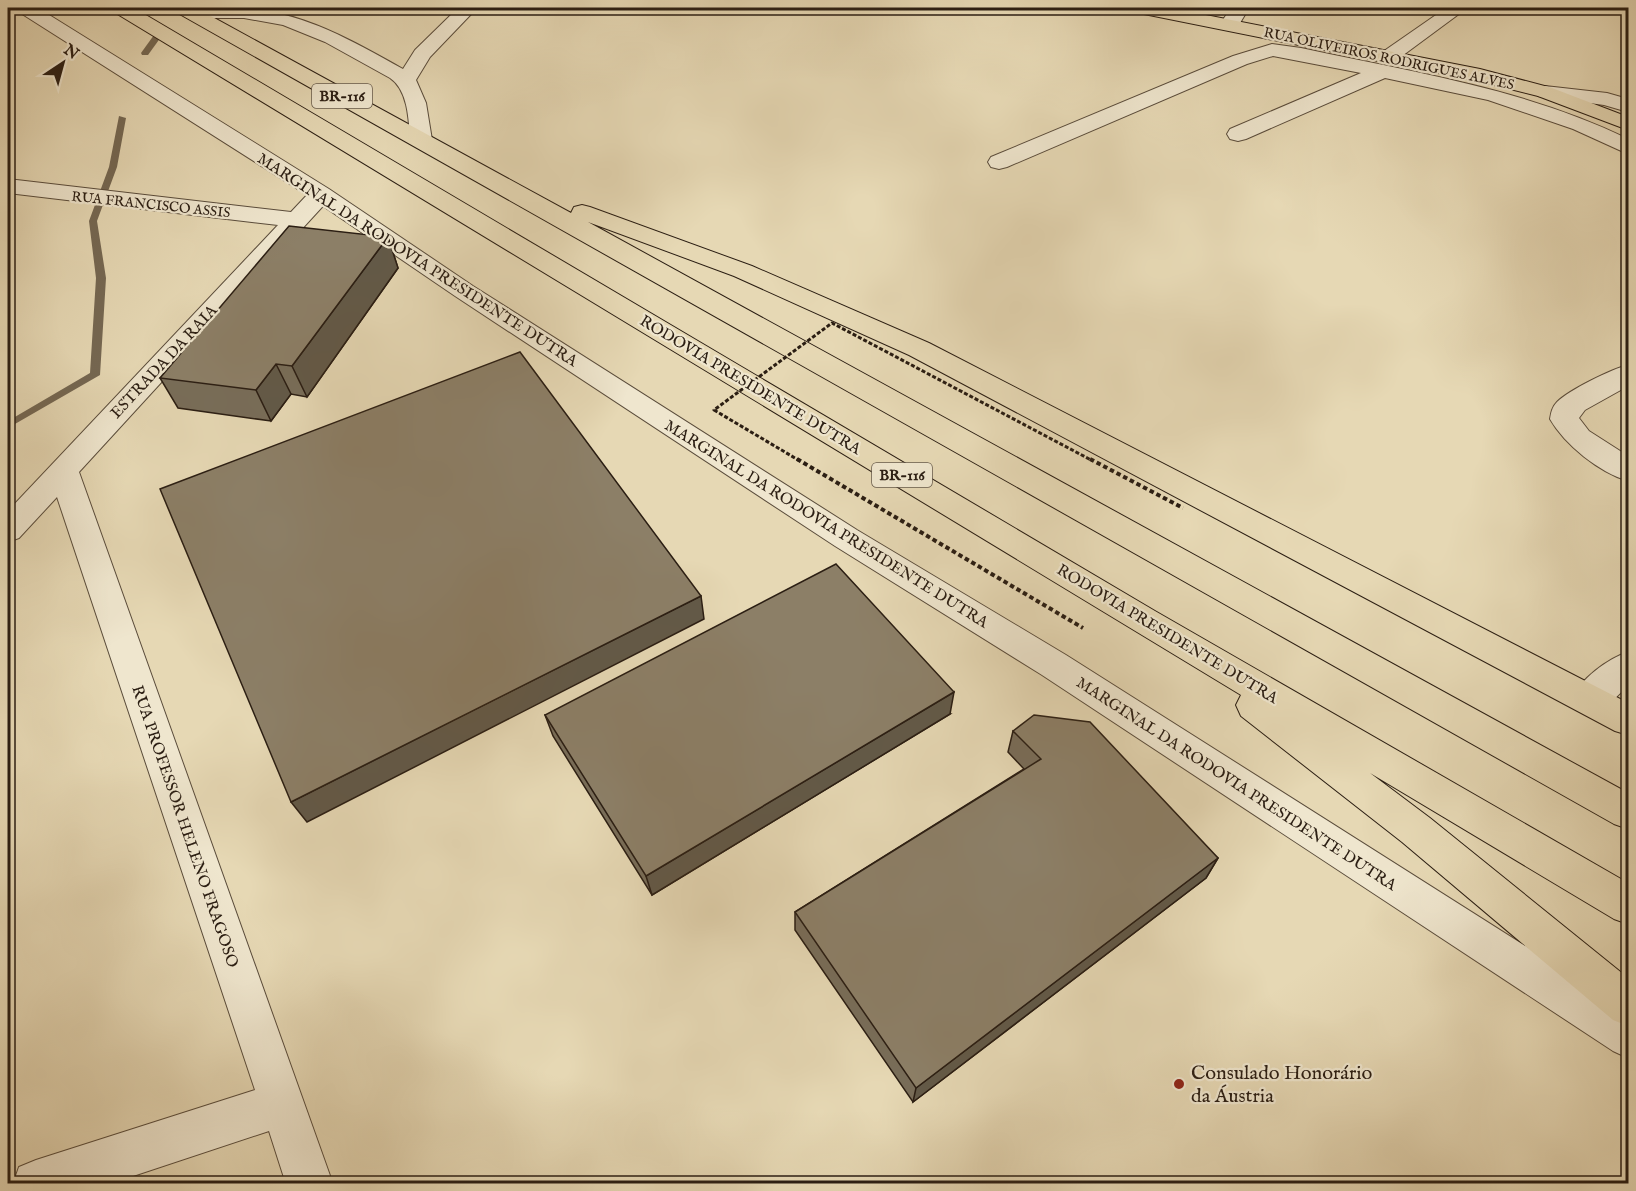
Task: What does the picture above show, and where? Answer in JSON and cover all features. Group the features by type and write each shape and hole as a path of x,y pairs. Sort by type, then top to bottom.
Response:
{"main road":[{"name":"RUA OLIVEIROS RODRIGUES ALVES","path":"1144,8 1235,16 1386,64 1480,75 1545,92 1629,124"},
{"name":"BR-116","path":"188,10 1629,812"},
{"name":"RODOVIA PRESIDENTE DUTRA","path":"128,11 1143,620 1629,905"},
{"path":"498,183 743,271 919,349 1629,720"},
{"path":"1143,620 1416,830 1629,1005"}],"street":[{"name":"MARGINAL DA RODOVIA PRESIDENTE DUTRA","path":"27,8 321,194 464,291 846,538 1054,665 1629,1036"},
{"path":"406,80 422,54 468,8"},
{"path":"1238,134 1386,64 1458,8"},
{"path":"188,10 267,14 297,22 336,38 406,80 420,123 421,140"},
{"path":"999,162 1261,52 1287,51 1386,64 1538,109 1581,124 1629,147"},
{"path":"1545,92 1607,99 1629,106"},
{"name":"RUA FRANCISCO ASSIS","path":"8,186 127,202 294,220"},
{"name":"ESTRADA DA RAIA","path":"8,530 294,220 321,194"},
{"path":"1629,374 1575,403 1566,411 1564,419 1579,438 1629,470"},
{"name":"RUA PROFESSOR HELENO FRAGOSO","path":"63,469 310,1184"},
{"path":"1589,699 1629,666"},
{"path":"36,1184 282,1104"}],"path":[{"path":"1083,628 714,410 832,323 1183,508"}],"building":[{"path":"289,226 388,237 292,366 276,364 256,390 160,378"},
{"path":"520,352 701,596 291,802 160,489"},
{"path":"836,564 954,692 646,876 545,715"},
{"path":"1034,715 1090,722 1218,858 916,1088 795,912 1041,759 1013,731"}],"waterway":[{"path":"145,53 157,37"},
{"path":"8,425 95,375 101,278 93,221 113,167 122,118"}],"place":[{"name":"Consulado Honorário da Áustria","path":"1179,1084"}]}
